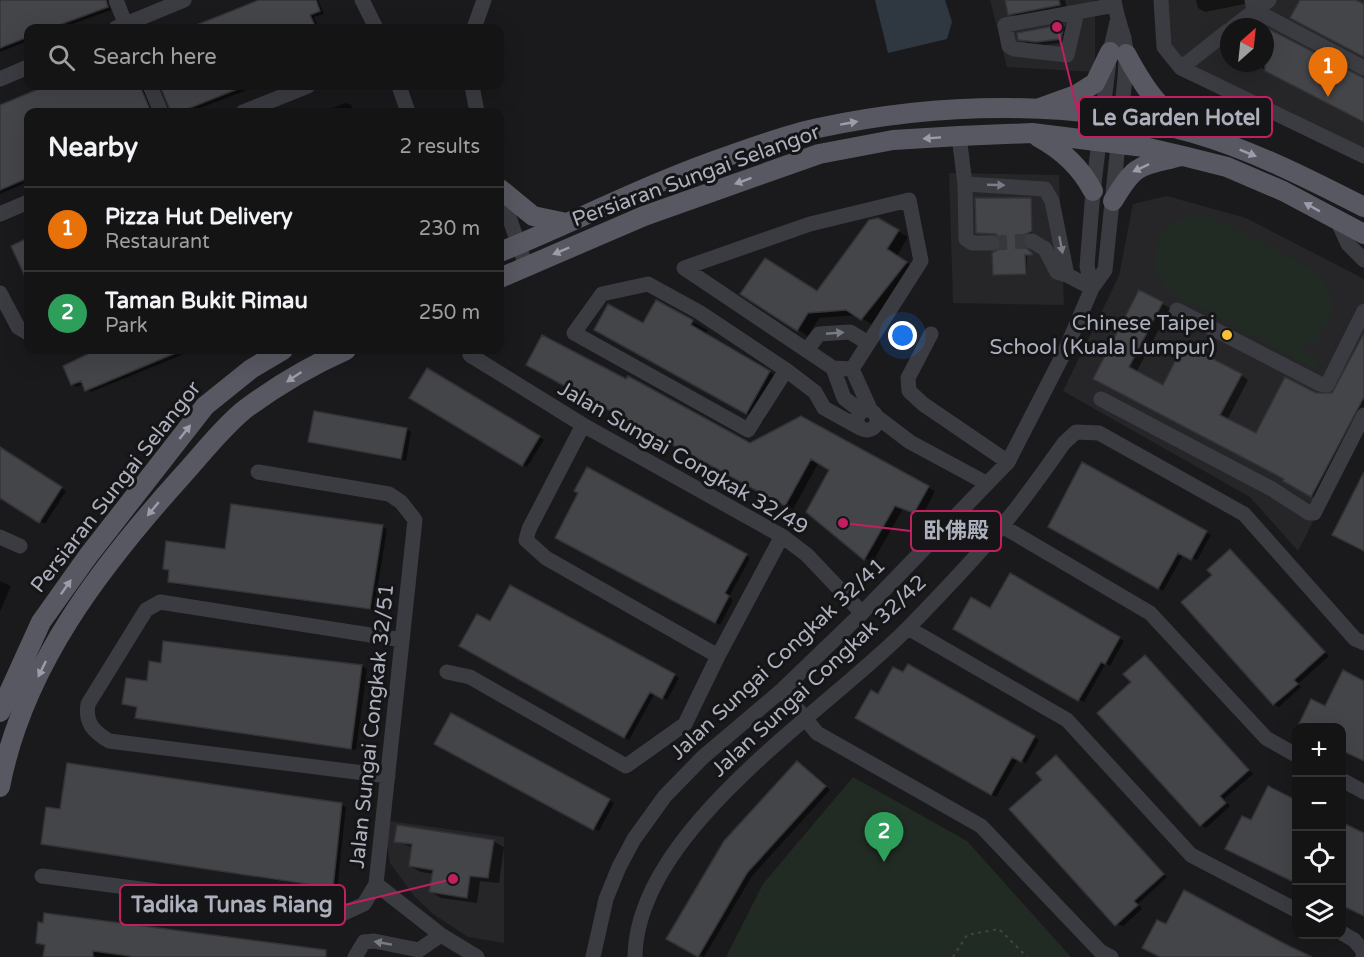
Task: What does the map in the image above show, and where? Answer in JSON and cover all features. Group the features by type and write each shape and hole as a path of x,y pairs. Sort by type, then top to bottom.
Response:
{"main road":[{"path":"1035,110 1076,95 1095,83 1118,53 1154,101 1168,115 1193,133"},
{"name":"Persiaran Sungai Selangor","path":"504,250 635,192 730,155 816,128 909,113 958,109 1035,110 1112,118 1193,133 1355,198 1364,207"},
{"path":"1032,133 1067,156 1085,176 1093,191"},
{"name":"Persiaran Sungai Selangor","path":"504,276 644,216 819,154 893,140 959,136 1032,133 1109,143 1227,166 1282,190 1364,234"},
{"path":"1113,201 1128,176 1137,168 1184,156"},
{"path":"504,193 533,216 566,223"},
{"name":"Persiaran Sungai Selangor","path":"0,712 41,622 88,556 205,406 251,369 276,354"},
{"name":"Persiaran Sungai Selangor","path":"0,787 6,754 22,711 56,639 107,565 164,496 243,411 311,366 337,354"}],"street":[{"path":"116,0 122,24"},
{"path":"130,24 184,0"},
{"path":"362,0 374,24"},
{"path":"475,24 484,0"},
{"path":"1161,0 1164,47 1181,68 1364,156"},
{"path":"1241,18 1253,5 1269,0"},
{"path":"1077,12 1067,55 1014,49 1009,45 1005,25 1077,12 1115,2 1118,53 1109,143 1113,201"},
{"path":"1253,5 1364,68"},
{"path":"1181,68 1220,37"},
{"path":"0,79 24,69"},
{"path":"152,90 159,108"},
{"path":"253,108 298,90"},
{"path":"400,90 407,108"},
{"path":"473,90 476,108"},
{"path":"959,136 965,184 966,238 972,243 992,243"},
{"path":"1092,288 1087,266 1093,191 1109,143"},
{"path":"965,184 1045,189 1052,201 1067,275"},
{"path":"852,369 833,368 684,268 810,224 909,200 921,261 852,369 866,418"},
{"name":"Jalan Sungai Congkak 32/41","path":"593,957 606,899 619,867 648,817 703,757 782,690 862,613 1008,462 1065,351 1092,288 1105,270 1113,201"},
{"path":"504,202 526,266"},
{"path":"0,214 24,204"},
{"path":"1337,220 1348,244 1364,260"},
{"path":"1032,241 1045,249 1057,272 1092,288"},
{"path":"786,370 748,430 574,333 602,294 648,284 699,312 786,370 815,393 824,408 866,418"},
{"path":"0,293 18,327 24,331"},
{"path":"1177,310 1320,384 1327,384 1364,311"},
{"path":"807,351 819,334 850,332 868,343"},
{"path":"931,334 908,378 909,391 923,404 1008,462"},
{"name":"Jalan Sungai Congkak 32/49","path":"470,356 583,425 782,536 807,555 862,613"},
{"path":"833,368 844,398 866,418 986,483"},
{"path":"1101,399 1272,489 1309,513 1314,513 1364,415"},
{"path":"583,425 529,529 526,540 546,558 718,656"},
{"name":"Jalan Sungai Congkak 32/42","path":"635,957 644,911 678,844 724,793 803,718 908,628 1002,526 1064,443 1076,432 1100,432 1244,514 1355,639 1364,643"},
{"name":"Jalan Sungai Congkak 32/51","path":"258,472 388,494 401,502 415,520 376,884 441,935 477,957"},
{"path":"1002,526 1150,614 1266,738 1292,753"},
{"path":"447,672 470,677 626,766 685,724 718,656 782,536"},
{"path":"0,537 20,546"},
{"path":"388,776 109,741 95,733 86,717 88,704 146,610 160,602 402,640"},
{"path":"908,628 1066,720 1191,855 1292,908"},
{"path":"782,690 817,733 981,826 1100,951 1111,957"},
{"path":"1346,783 1364,792"},
{"path":"42,876 340,915 364,904 376,884"},
{"path":"355,957 364,942 374,941 412,953 441,935"},
{"path":"1346,936 1354,940 1364,952 1363,957"}],"path":[{"path":"953,957 967,934 999,930 1027,957"}],"shaded area":[{"path":"875,0 945,0 952,22 947,39 888,53"},
{"path":"990,0 1095,0 1095,72 1007,67"},
{"path":"1166,0 1364,0 1364,150 1190,67 1170,45"},
{"path":"949,173 1059,175 1064,305 953,303"},
{"name":"Chinese Taipei School (Kuala Lumpur)","path":"1167,196 1246,218 1364,279 1364,422 1298,551 1250,497 1063,391 1119,276 1133,204"},
{"path":"1195,215 1214,218 1317,271 1330,293 1330,315 1320,335 1300,349 1320,360 1315,369 1175,295 1164,284 1155,260 1161,237 1169,227 1181,219"},
{"path":"853,777 967,841 1071,957 726,957 763,884"},
{"path":"383,820 504,837 504,943 468,937 433,914 414,896 390,863"}],"building":[{"path":"0,0 106,0 108,7 62,24 24,24 24,39 0,48"},
{"path":"259,0 316,0 320,11 310,15 314,24 199,24"},
{"path":"1005,0 1059,0 1060,5 1008,15"},
{"path":"1300,0 1356,0 1364,4 1364,57 1290,18"},
{"path":"1064,24 1061,39 1036,42 1018,40 1017,33"},
{"path":"1274,32 1364,78 1364,122 1267,72 1274,72"},
{"path":"36,90 142,90 149,108 24,108 24,180 0,190 0,105"},
{"path":"162,90 235,90 190,108 169,108"},
{"path":"975,198 1031,198 1032,231 1024,235 1022,240 1024,246 1032,253 1032,255 1025,255 1026,274 993,275 992,253 1000,248 1002,242 996,234 976,233"},
{"path":"878,218 899,230 887,249 907,262 861,320 846,310 808,313 797,331 740,294 765,258 817,291 869,220"},
{"path":"24,240 24,274 11,246"},
{"path":"1139,290 1163,302 1129,367 1163,385 1184,344 1242,374 1220,415 1256,433 1285,377 1316,393 1332,393 1364,333 1364,397 1311,497 1283,481 1284,479 1093,379"},
{"path":"656,300 693,320 691,325 770,371 746,414 594,330 608,304 643,323"},
{"path":"542,335 626,379 628,376 750,443 801,416 929,486 914,513 895,506 864,560 806,512 829,470 811,459 785,506 526,365"},
{"path":"88,354 173,354 85,391 81,381 71,385 63,366"},
{"path":"427,368 540,436 522,466 409,398"},
{"path":"314,411 407,428 401,459 308,442"},
{"path":"0,447 62,487 39,523 0,498"},
{"path":"1082,462 1207,531 1191,560 1178,553 1158,589 1048,527"},
{"path":"587,467 747,554 725,593 729,596 715,623 555,538 578,493 574,491"},
{"path":"1364,472 1364,551 1332,535"},
{"path":"231,504 383,525 370,609 168,582 169,570 163,569 166,541 225,549"},
{"path":"1230,549 1325,652 1294,680 1298,684 1273,705 1181,602 1212,575 1207,570"},
{"path":"1010,573 1120,637 1105,664 1101,662 1078,701 953,629 971,597 990,608"},
{"path":"510,585 675,674 662,699 650,692 624,738 459,646 477,614 490,621"},
{"path":"163,641 362,665 351,749 135,718 137,707 122,704 126,678 147,681 149,661 161,663"},
{"path":"1145,655 1249,770 1220,796 1226,803 1200,826 1097,713 1131,682 1123,674"},
{"path":"908,664 1035,736 1021,762 1012,757 991,795 855,718 871,690 878,694 893,667 903,672"},
{"path":"1343,670 1364,681 1364,761 1346,752 1346,723 1299,723 1311,699 1325,706"},
{"path":"451,713 610,799 593,830 434,744"},
{"path":"1056,755 1164,874 1134,901 1138,905 1115,926 1009,809 1042,780 1036,773"},
{"path":"797,761 826,786 747,873 698,957 666,939 724,841"},
{"path":"67,763 342,803 333,888 41,844 46,807 60,809"},
{"path":"1268,786 1292,798 1292,881 1225,849 1242,816 1251,820"},
{"path":"1346,824 1364,833 1364,916 1346,907"},
{"path":"397,825 494,840 488,878 470,876 467,898 429,892 433,870 409,866 412,844 394,842"},
{"path":"1184,890 1312,957 1160,957 1142,948 1157,920 1166,924"},
{"path":"44,913 326,950 326,957 136,957 93,951 93,957 43,957 45,945 36,943 38,922 43,923"}],"tunnel":[{"path":"992,243 1032,241"}],"place":[{"name":"Le Garden Hotel","path":"1057,27"},
{"name":"Pizza Hut Delivery","path":"1328,97"},
{"name":"Chinese Taipei School (Kuala Lumpur)","path":"1227,335"},
{"name":"卧佛殿","path":"843,523"},
{"name":"Taman Bukit Rimau","path":"884,862"},
{"name":"Tadika Tunas Riang","path":"453,879"}]}
